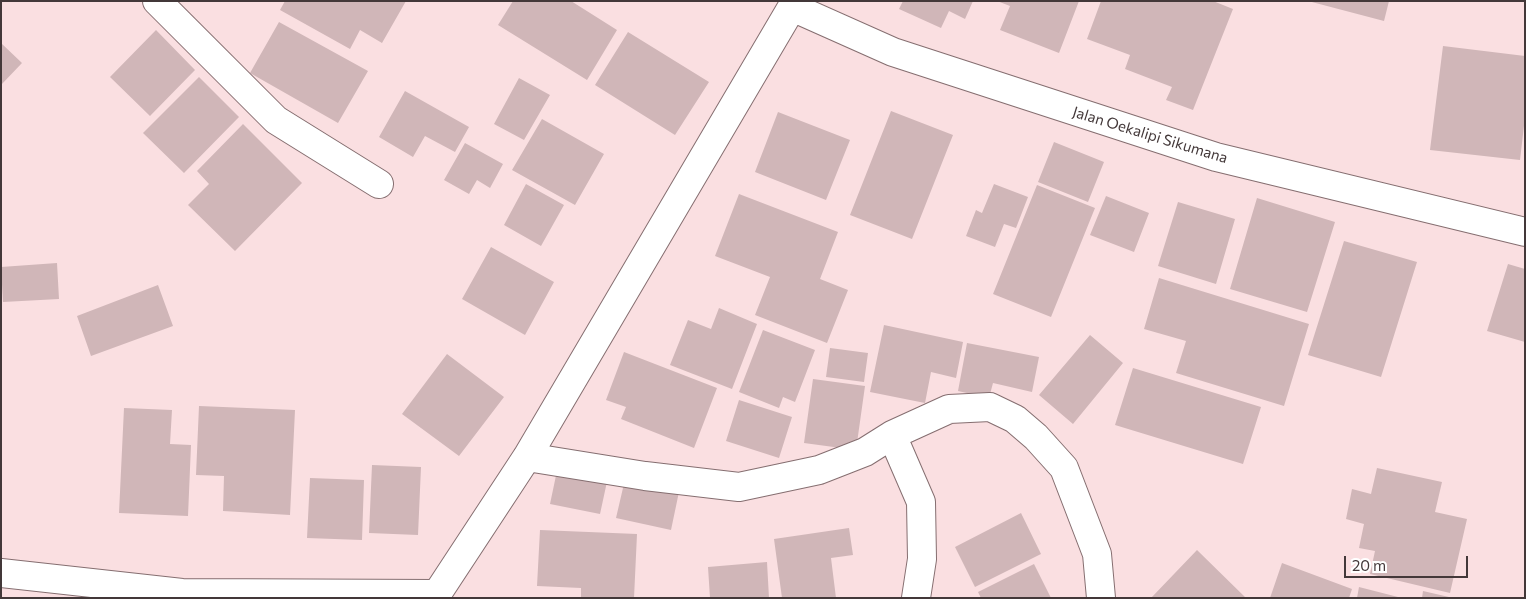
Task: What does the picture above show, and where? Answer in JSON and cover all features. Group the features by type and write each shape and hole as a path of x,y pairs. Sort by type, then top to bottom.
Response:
{"street":[{"path":"158,2 276,120 379,184"},
{"path":"1,573 182,593 437,596 527,457 794,4"},
{"name":"Jalan Oekalipi Sikumana","path":"794,4 892,52 1216,157 1525,232"},
{"path":"527,457 645,476 739,487 819,470 865,452 892,434 949,409 990,407 1015,419 1036,437 1064,468 1097,554 1100,598"},
{"path":"892,434 921,502 922,559 916,598"}],"building":[{"path":"285,1 406,1 382,43 360,30 350,49 280,10"},
{"path":"513,1 571,1 617,30 587,80 498,25"},
{"path":"903,1 973,1 965,19 949,11 941,28 899,9"},
{"path":"997,1 1079,1 1059,53 1000,30 1010,6"},
{"path":"1101,1 1213,1 1233,9 1193,110 1166,100 1172,87 1125,69 1130,55 1087,39"},
{"path":"1308,1 1389,1 1384,21"},
{"path":"279,22 368,71 338,123 250,73"},
{"path":"156,30 195,70 150,116 110,77"},
{"path":"628,32 709,82 675,135 595,85"},
{"path":"1,43 22,63 1,85"},
{"path":"1443,46 1525,56 1525,117 1520,160 1430,150"},
{"path":"199,77 239,117 184,173 143,133"},
{"path":"519,78 550,95 524,140 494,124"},
{"path":"405,91 469,127 455,152 425,136 413,157 379,137"},
{"path":"891,111 953,135 912,239 850,215"},
{"path":"778,112 850,140 826,200 755,172"},
{"path":"542,119 604,154 575,205 512,170"},
{"path":"243,124 302,183 235,251 188,205 209,184 197,171"},
{"path":"1054,142 1104,162 1088,202 1038,182"},
{"path":"465,143 503,164 490,188 477,180 469,194 444,180"},
{"path":"526,184 564,205 541,246 504,225"},
{"path":"994,184 1028,197 1016,228 1004,224 995,247 966,236 976,210 982,213"},
{"path":"1037,185 1095,208 1051,317 993,294"},
{"path":"739,194 838,232 820,279 848,290 827,343 755,315 770,277 715,256"},
{"path":"1106,196 1149,213 1134,252 1090,235"},
{"path":"1257,198 1335,222 1307,312 1230,289"},
{"path":"1178,202 1235,219 1216,284 1158,266"},
{"path":"1344,241 1417,262 1381,377 1308,355"},
{"path":"491,247 554,282 525,335 462,299"},
{"path":"57,263 59,299 3,302 1,267"},
{"path":"1508,264 1525,269 1525,342 1487,331"},
{"path":"1159,278 1309,324 1284,406 1176,373 1186,341 1144,329"},
{"path":"158,285 173,326 91,356 77,316"},
{"path":"719,308 757,324 732,389 670,365 688,320 711,329"},
{"path":"884,325 963,342 956,378 931,372 925,403 870,392"},
{"path":"763,330 815,350 795,402 783,397 779,408 739,392"},
{"path":"1090,335 1123,363 1073,424 1039,395"},
{"path":"967,343 1039,357 1032,392 993,383 989,398 958,391"},
{"path":"830,348 868,353 864,382 826,377"},
{"path":"624,352 717,388 694,448 621,419 626,407 606,400"},
{"path":"447,354 504,397 459,456 402,414"},
{"path":"1133,368 1261,407 1243,464 1115,425"},
{"path":"813,379 865,386 856,450 804,443"},
{"path":"739,400 792,417 779,458 726,441"},
{"path":"199,406 295,410 290,515 223,511 224,476 196,475"},
{"path":"124,408 172,410 170,444 191,445 188,516 119,513"},
{"path":"372,465 421,467 418,535 369,533"},
{"path":"558,466 608,477 600,514 550,504"},
{"path":"1377,468 1442,482 1435,512 1467,519 1450,593 1370,574 1375,551 1359,548 1364,524 1346,519 1352,489 1371,494"},
{"path":"626,475 680,487 671,530 616,518"},
{"path":"310,478 364,480 362,540 307,538"},
{"path":"1021,513 1041,554 975,587 955,547"},
{"path":"849,528 853,555 831,558 836,598 782,598 774,539"},
{"path":"540,530 637,534 634,598 581,598 581,588 537,586"},
{"path":"1197,550 1246,598 1151,598"},
{"path":"767,562 769,598 710,598 708,567"},
{"path":"1282,563 1352,589 1349,598 1270,598"},
{"path":"1034,564 1051,598 981,598 978,592"},
{"path":"1359,587 1398,597 1398,598 1357,598"},
{"path":"1423,591 1449,597 1449,598 1422,598"}]}
